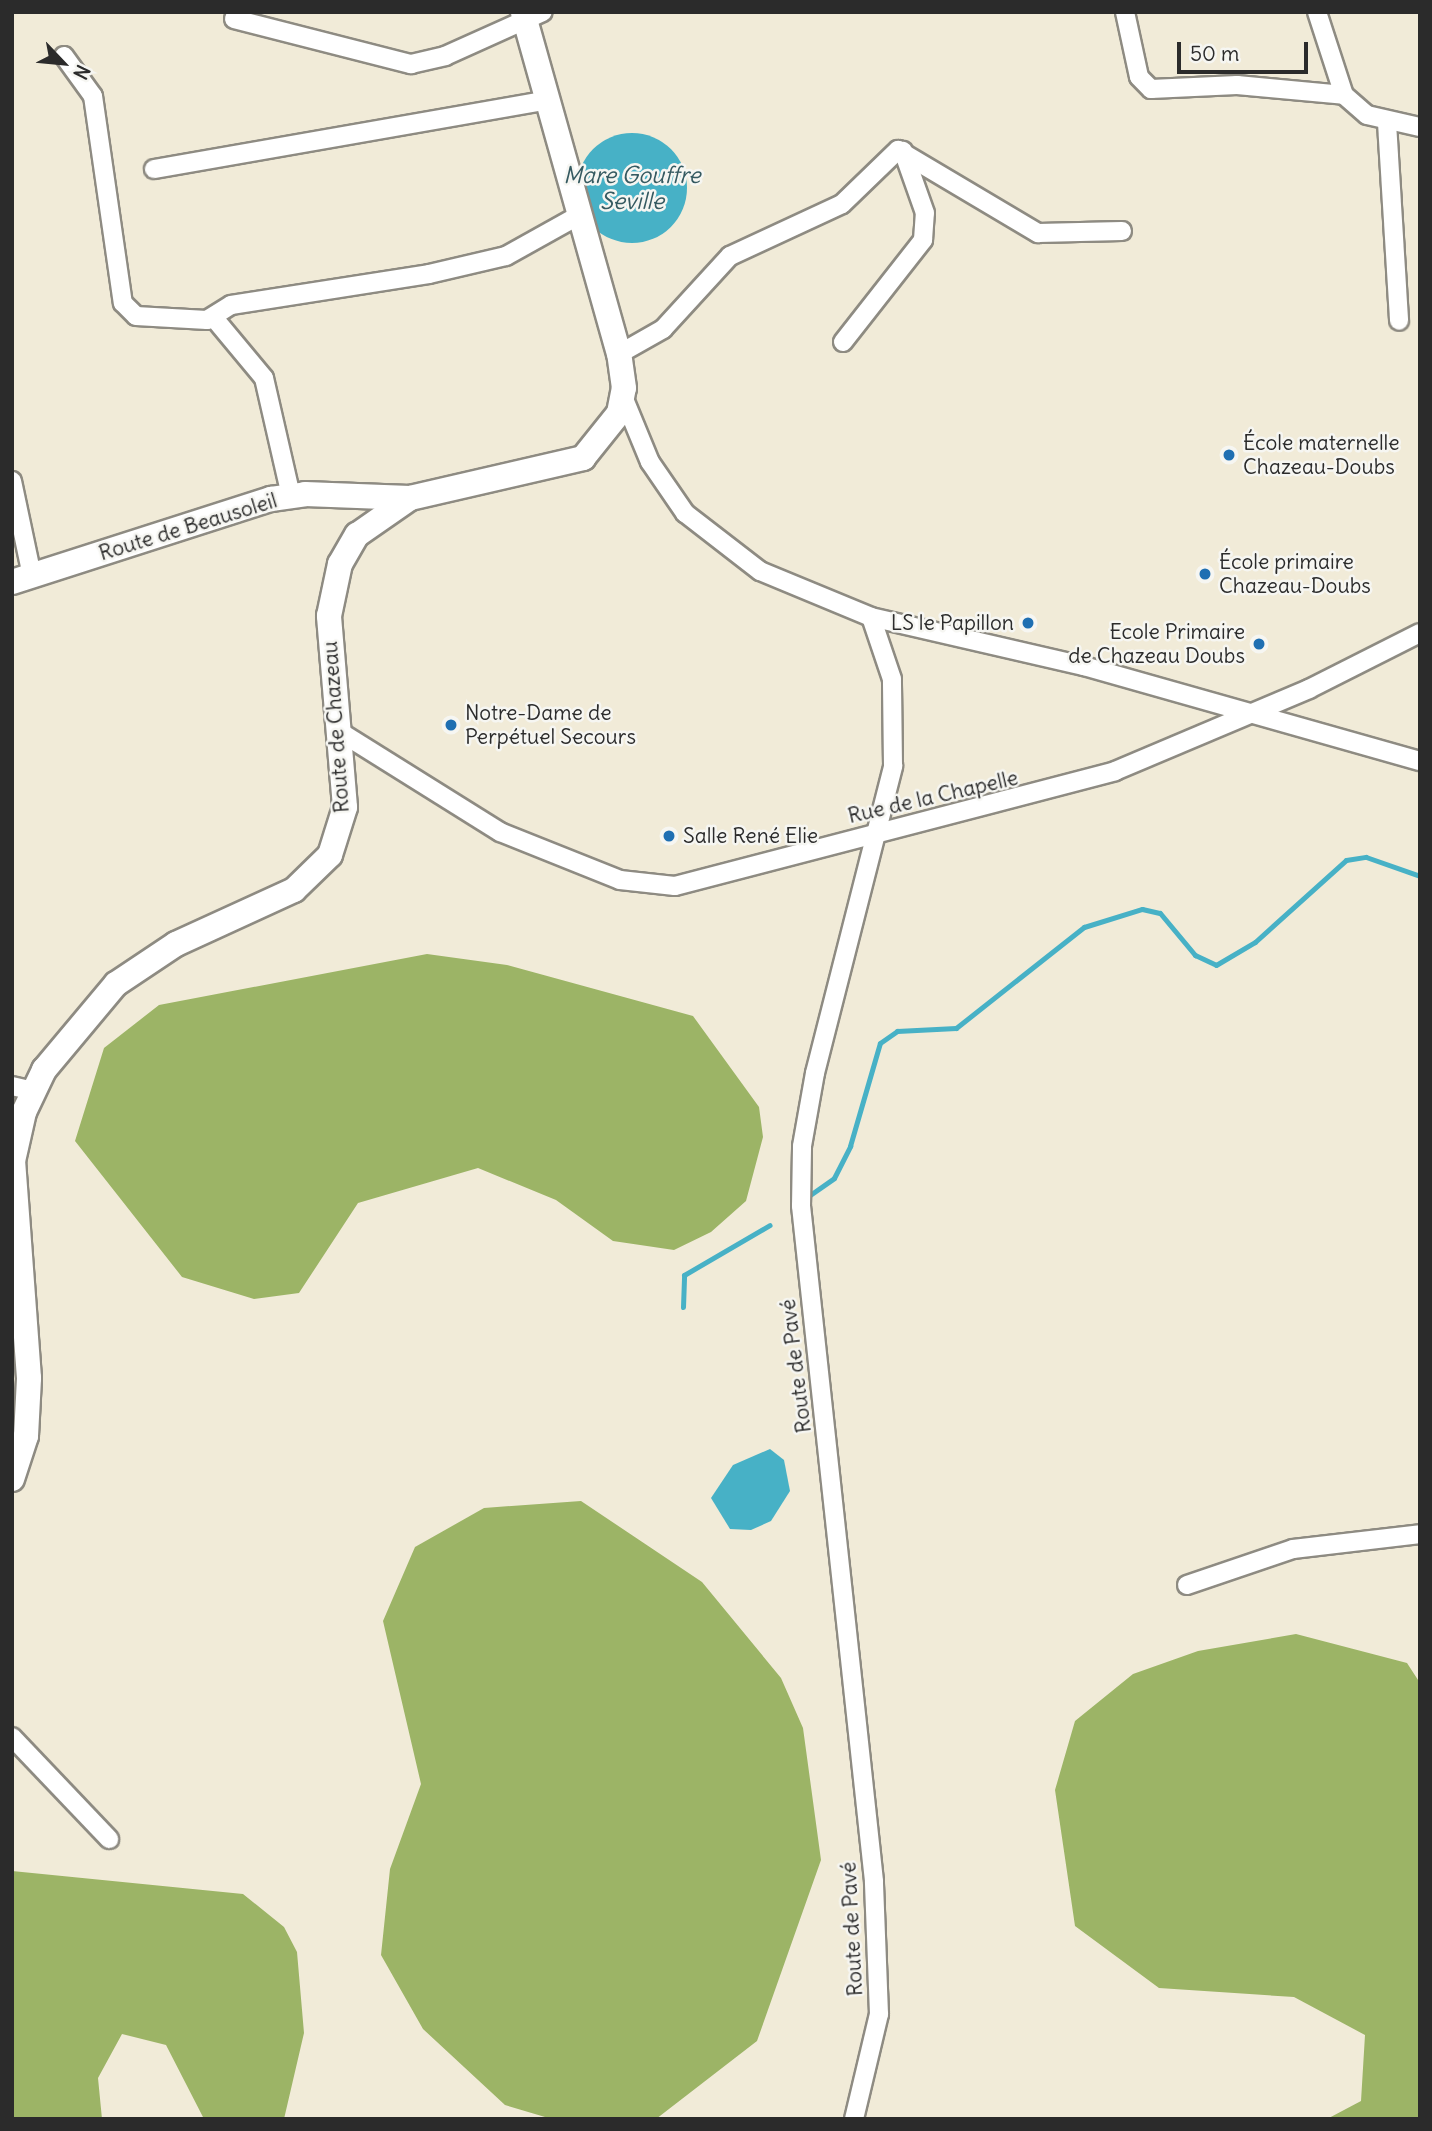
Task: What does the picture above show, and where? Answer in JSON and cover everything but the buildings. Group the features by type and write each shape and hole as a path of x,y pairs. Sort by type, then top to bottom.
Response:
{"main road":[{"path":"531,16 545,101 576,217 619,354 624,399"},
{"name":"Route de Chazeau","path":"12,1479 26,1436 29,1378 13,1161 23,1088 116,984 176,944 294,890 320,870 337,840 345,807 329,616 338,572 357,535 410,498 583,458 608,433 624,399"},
{"name":"Route de Beausoleil","path":"22,579 291,496 410,498"}],"street":[{"path":"1125,12 1139,78 1151,89 1237,85 1344,95 1387,124 1420,127"},
{"path":"1317,12 1344,95"},
{"path":"234,19 411,64 531,16"},
{"path":"64,56 95,104 127,311 181,322 214,318 231,305 506,256 576,217"},
{"path":"154,169 545,101"},
{"path":"1387,124 1399,321"},
{"path":"843,342 923,240 925,213 903,151"},
{"path":"619,354 663,329 730,256 842,204 888,156 903,151 1038,233 1122,231"},
{"path":"214,318 264,378 291,496"},
{"path":"624,399 650,462 685,513 760,571 871,617 1248,711 1420,761"},
{"path":"12,481 22,579"},
{"name":"Route de Pavé","path":"853,2119 879,2014 874,1881 801,1170 816,1073 877,832 897,717 892,679 871,617"},
{"name":"Rue de la Chapelle","path":"340,732 500,832 620,880 675,886 877,832 1018,801 1115,771 1420,633"},
{"path":"1187,1585 1293,1549 1420,1534"},
{"path":"12,1737 109,1839"}],"green space":[{"path":"427,954 507,965 693,1016 759,1107 763,1137 746,1201 711,1232 674,1250 613,1241 556,1200 478,1168 358,1203 299,1293 254,1299 182,1277 75,1141 104,1048 159,1005"},
{"path":"581,1501 702,1582 781,1678 803,1728 821,1860 757,2041 656,2119 545,2117 505,2105 423,2029 381,1955 390,1869 421,1784 383,1621 415,1547 484,1508"},
{"path":"1296,1634 1407,1663 1420,1683 1420,2119 1327,2119 1361,2101 1365,2035 1294,1997 1159,1988 1075,1926 1055,1790 1075,1721 1133,1674 1198,1651"},
{"path":"12,1871 243,1894 284,1927 297,1952 304,2033 284,2119 204,2119 166,2045 122,2034 98,2078 102,2119 12,2119"}],"water":[{"name":"Mare Gouffre Seville","path":"632,133 653,137 671,149 683,167 687,188 683,209 671,227 653,239 632,243 611,239 593,227 581,209 577,188 581,167 593,149 611,137"},
{"path":"770,1449 784,1460 790,1491 771,1521 751,1530 730,1529 711,1498 733,1465"}],"waterway":[{"path":"810,1195 834,1178 850,1146 880,1043 897,1031 956,1028 1084,927 1142,909 1160,913 1195,955 1216,965 1255,942 1346,860 1366,857 1420,876"},
{"path":"683,1307 684,1275 770,1225"}],"place":[{"name":"École maternelle Chazeau-Doubs","path":"1229,455"},
{"name":"École primaire Chazeau-Doubs","path":"1205,574"},
{"name":"LS le Papillon","path":"1028,623"},
{"name":"Ecole Primaire de Chazeau Doubs","path":"1259,644"},
{"name":"Notre-Dame de Perpétuel Secours","path":"451,725"},
{"name":"Salle René Elie","path":"669,836"}]}
